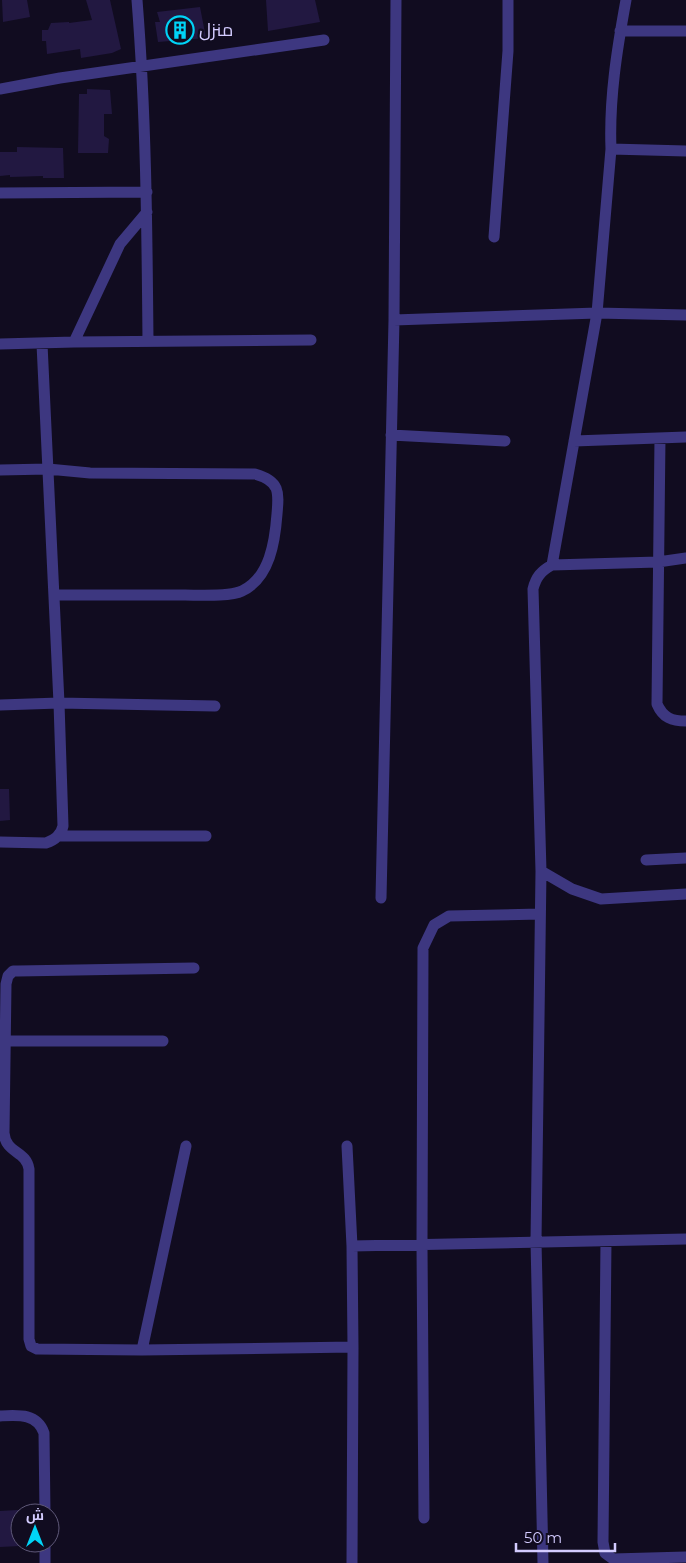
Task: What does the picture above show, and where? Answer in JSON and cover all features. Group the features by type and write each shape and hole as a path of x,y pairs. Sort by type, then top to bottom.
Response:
{"street":[{"path":"137,0 142,66 147,212 148,341"},
{"path":"381,898 394,320 396,0"},
{"path":"494,237 508,51 508,0"},
{"path":"552,564 597,313 611,149 610,124 620,31 626,0"},
{"path":"620,31 686,31"},
{"path":"0,89 142,66 324,40"},
{"path":"611,149 686,151"},
{"path":"0,193 146,192"},
{"path":"74,342 120,244 147,212"},
{"path":"394,320 597,313 686,315"},
{"path":"0,344 311,340"},
{"path":"42,344 59,703 63,826 58,836"},
{"path":"392,435 505,440"},
{"path":"574,441 686,437"},
{"path":"660,438 657,704 666,718 674,721 686,721"},
{"path":"0,470 48,469 98,473 255,474 267,477 275,484 278,494 275,537 269,558 261,574 241,592 214,595 54,595"},
{"path":"542,1563 536,1241 541,871 533,589 539,574 543,569 552,564 658,562 686,558"},
{"path":"0,705 59,703 215,706"},
{"path":"0,842 46,843 58,836 206,836"},
{"path":"646,860 686,858"},
{"path":"541,871 572,889 601,899 686,894"},
{"path":"424,1518 422,1245 424,948 434,925 449,916 540,914"},
{"path":"194,968 13,971 8,976 2,1041 5,1139 10,1148 18,1152 26,1160 29,1169 29,1343 37,1349 142,1350 353,1346"},
{"path":"2,1041 163,1041"},
{"path":"142,1350 186,1146"},
{"path":"346,1146 352,1246 352,1563"},
{"path":"352,1246 686,1239"},
{"path":"606,1241 602,1542 605,1553 613,1559 686,1557"},
{"path":"0,1416 24,1415 42,1427 44,1433 45,1503"}],"building":[{"path":"2,0 27,0 30,17 3,22"},
{"path":"86,0 110,0 121,49 112,53 81,58 80,49 47,54 46,41 42,41 42,30 48,30 51,23 92,20"},
{"path":"266,0 315,0 320,22 268,31"},
{"name":"منزل","path":"200,7 206,38 158,42 155,22 160,22 157,12"},
{"path":"87,89 110,90 112,114 104,114 104,136 109,139 108,153 78,153 79,94 87,94"},
{"path":"17,147 63,148 64,178 0,176 0,152 17,152"},
{"path":"0,789 9,789 10,820 0,821"},
{"path":"10,1510 10,1546 0,1547 0,1511"}],"place":[{"name":"منزل","path":"180,30"}]}
